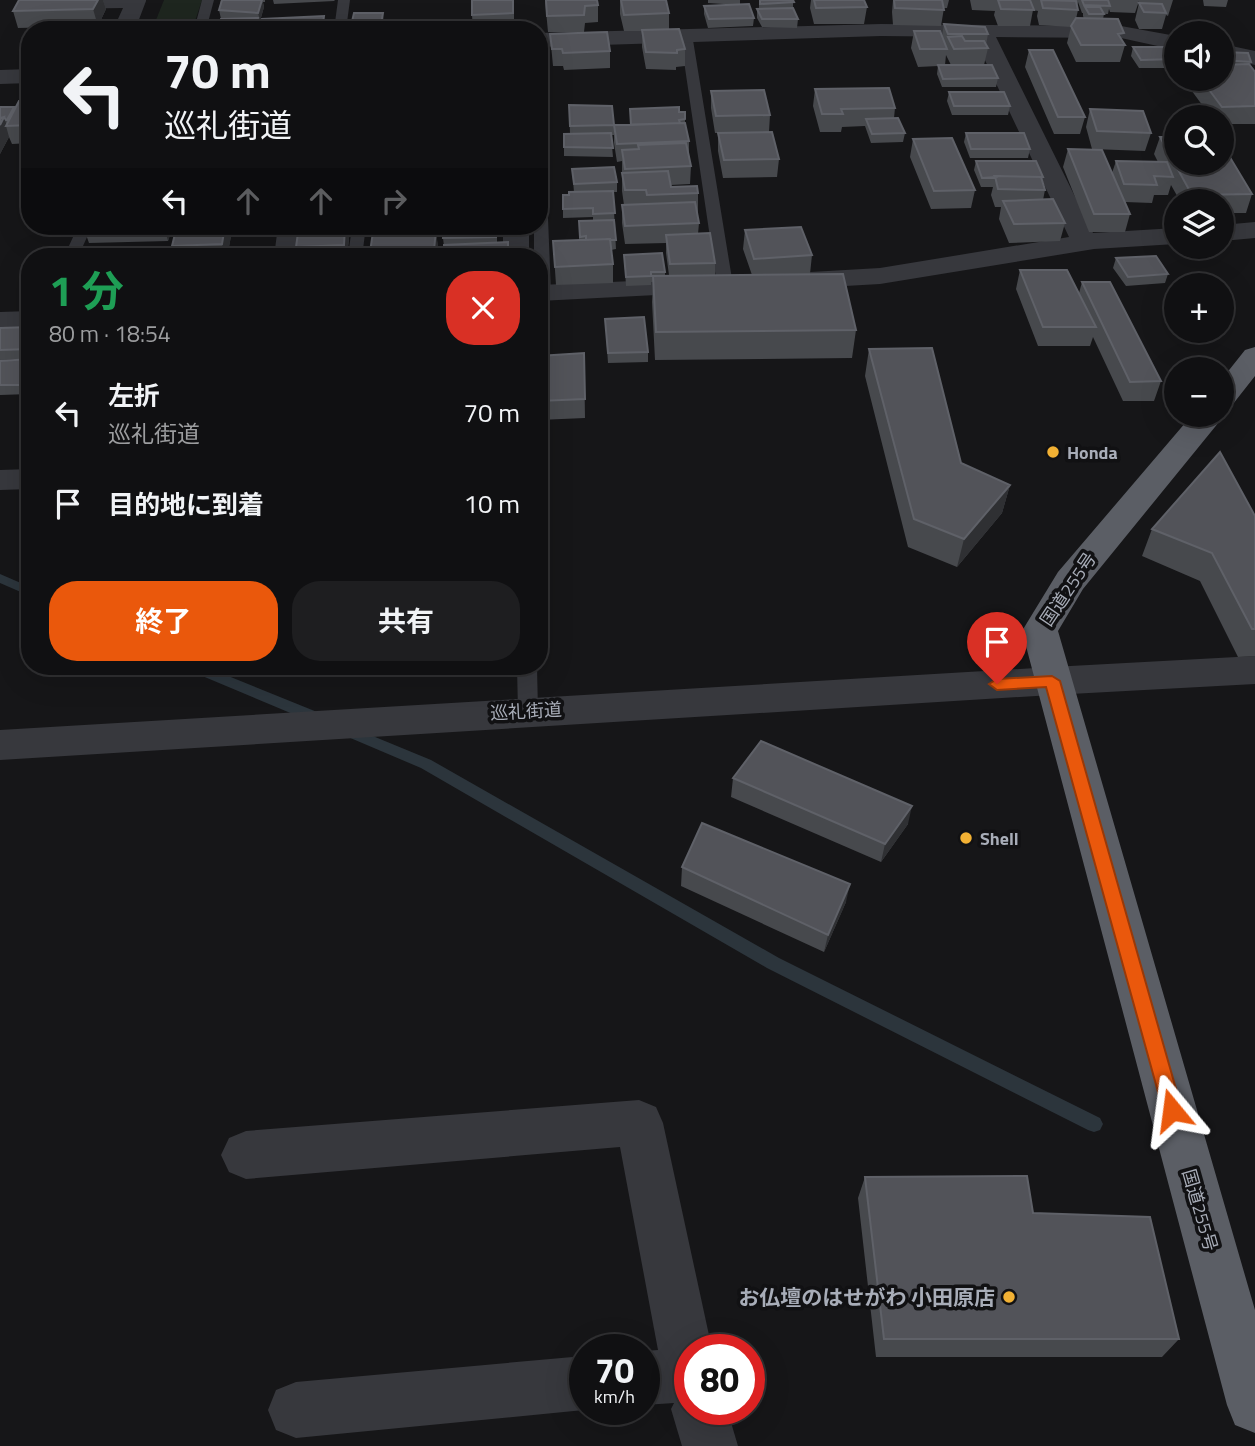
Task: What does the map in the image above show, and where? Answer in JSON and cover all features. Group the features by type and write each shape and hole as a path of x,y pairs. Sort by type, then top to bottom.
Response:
{"highway":[{"path":"1234,383 1255,356"},
{"name":"国道255号","path":"1198,427 1070,581 1040,631 1255,1405"}],"street":[{"path":"34,3 136,1 128,21"},
{"path":"548,40 686,34 879,20 982,31 1121,32 1164,41"},
{"path":"982,31 1085,243"},
{"path":"1234,54 1255,58"},
{"path":"0,77 21,76"},
{"path":"1234,232 1255,230"},
{"path":"548,293 880,276 1085,243 1164,237"},
{"path":"0,321 21,320"},
{"path":"0,480 21,480"},
{"name":"巡礼街道","path":"0,745 528,711 1255,670"},
{"path":"246,1155 639,1123 681,1334"},
{"path":"296,1410 569,1384"},
{"path":"704,1425 710,1446"}],"lane":[{"path":"202,21 208,0"},
{"path":"341,21 344,0"},
{"path":"686,34 746,284"},
{"path":"527,675 528,711"}],"shaded area":[{"path":"164,0 202,0 195,21 156,21"}],"building":[{"path":"19,0 98,0 93,9 13,11"},
{"path":"222,0 262,0 258,13 219,10"},
{"path":"472,0 513,0 513,13 472,15"},
{"path":"546,0 597,0 598,5 585,6 584,15 547,16"},
{"path":"621,0 666,0 669,13 624,15"},
{"path":"760,0 793,0 794,2 760,4"},
{"path":"814,0 864,0 867,7 816,8"},
{"path":"894,0 942,0 944,10 895,8"},
{"path":"998,0 1030,0 1034,10 1001,9"},
{"path":"1041,0 1076,1 1078,10 1043,8"},
{"path":"1082,0 1108,0 1110,6 1084,5"},
{"path":"1139,3 1162,4 1166,13 1144,12"},
{"path":"749,4 754,18 709,19 704,6"},
{"path":"1085,7 1100,7 1104,14 1089,14"},
{"path":"793,8 798,19 762,19 757,9"},
{"path":"354,13 383,13 382,21 352,21"},
{"path":"324,16 323,21 262,19"},
{"path":"258,18 257,21 221,19"},
{"path":"1076,18 1118,19 1124,33 1118,34 1125,45 1081,45 1071,26"},
{"path":"944,24 985,27 988,34 948,34"},
{"path":"679,29 685,49 677,50 677,53 646,52 642,30"},
{"path":"914,31 940,31 947,49 920,49"},
{"path":"607,32 610,51 563,53 562,49 552,49 550,34"},
{"path":"962,36 965,41 984,41 988,48 954,49 948,37"},
{"path":"1133,47 1164,47 1164,59 1141,60"},
{"path":"1029,50 1053,50 1085,117 1058,117"},
{"path":"1234,52 1248,53 1251,62 1234,61"},
{"path":"1249,64 1255,72 1255,106 1220,105 1210,91 1234,91 1234,65"},
{"path":"938,65 992,65 998,78 943,79"},
{"path":"889,88 895,108 841,109 843,114 822,114 815,89"},
{"path":"764,90 770,115 716,116 711,91"},
{"path":"949,92 1004,92 1010,106 954,106"},
{"path":"19,101 21,101 21,125 6,126"},
{"path":"569,105 612,106 614,125 570,126"},
{"path":"0,107 14,107 7,120 0,118"},
{"path":"679,107 679,112 685,112 685,119 679,120 680,123 631,125 630,109"},
{"path":"1090,109 1143,111 1151,133 1097,131"},
{"path":"898,118 905,133 872,134 866,119"},
{"path":"685,123 689,141 617,144 614,125"},
{"path":"772,132 779,159 724,160 718,133"},
{"path":"611,133 613,148 564,147 564,134"},
{"path":"966,133 1024,133 1030,149 971,149"},
{"path":"952,138 975,190 934,191 913,139"},
{"path":"686,143 691,166 625,169 622,150 639,149 638,145"},
{"path":"1068,149 1102,150 1130,214 1094,214"},
{"path":"976,161 1036,161 1043,177 982,178"},
{"path":"1116,161 1164,162 1164,175 1173,177 1154,176 1157,185 1124,184"},
{"path":"1234,164 1252,194 1234,194 1234,189 1189,189 1181,175 1234,175"},
{"path":"614,167 617,182 574,184 572,169"},
{"path":"668,171 671,187 697,186 698,193 647,195 646,190 625,190 622,173"},
{"path":"995,176 1041,177 1045,190 998,189"},
{"path":"613,191 615,213 593,214 593,208 563,209 563,195 569,195 569,192"},
{"path":"1053,199 1065,223 1014,224 1003,201"},
{"path":"695,202 699,223 625,226 622,205"},
{"path":"614,220 616,240 586,240 586,236 580,237 579,221"},
{"path":"801,227 812,255 754,259 745,230"},
{"path":"710,233 715,263 670,264 666,235"},
{"path":"175,235 224,235 222,244 172,246"},
{"path":"298,235 345,235 344,245 296,247"},
{"path":"373,235 436,235 434,248 371,248"},
{"path":"443,235 496,235 496,237 443,238"},
{"path":"610,239 613,264 555,267 553,241"},
{"path":"508,242 508,248 444,248 444,245"},
{"path":"662,253 665,272 651,272 651,276 626,277 624,255"},
{"path":"1156,256 1167,273 1128,277 1116,258"},
{"path":"1020,270 1067,270 1096,327 1043,327"},
{"path":"843,274 856,330 656,332 653,276"},
{"path":"1082,282 1110,282 1161,381 1130,382"},
{"path":"644,317 648,352 608,353 605,319"},
{"path":"21,327 21,349 0,350 0,328"},
{"path":"932,348 961,463 1010,485 964,539 914,519 869,349"},
{"path":"584,353 585,399 548,401 548,355"},
{"path":"21,360 21,385 0,385 0,361"},
{"path":"1220,452 1255,516 1255,629 1252,629 1212,553 1152,529"},
{"path":"761,741 912,806 885,844 733,778"},
{"path":"702,823 850,884 828,935 682,867"},
{"name":"お仏壇のはせがわ 小田原店","path":"1027,1176 1033,1213 1150,1217 1179,1339 884,1339 865,1177"}],"waterway":[{"path":"0,578 21,588"},
{"path":"212,675 317,718"},
{"path":"346,730 426,764 773,963 1094,1124"}],"place":[{"name":"Honda","path":"1053,452"},
{"name":"Shell","path":"966,838"},
{"name":"お仏壇のはせがわ 小田原店","path":"1009,1297"}],"route":[{"path":"997,684 1052,681 1172,1110"}]}
